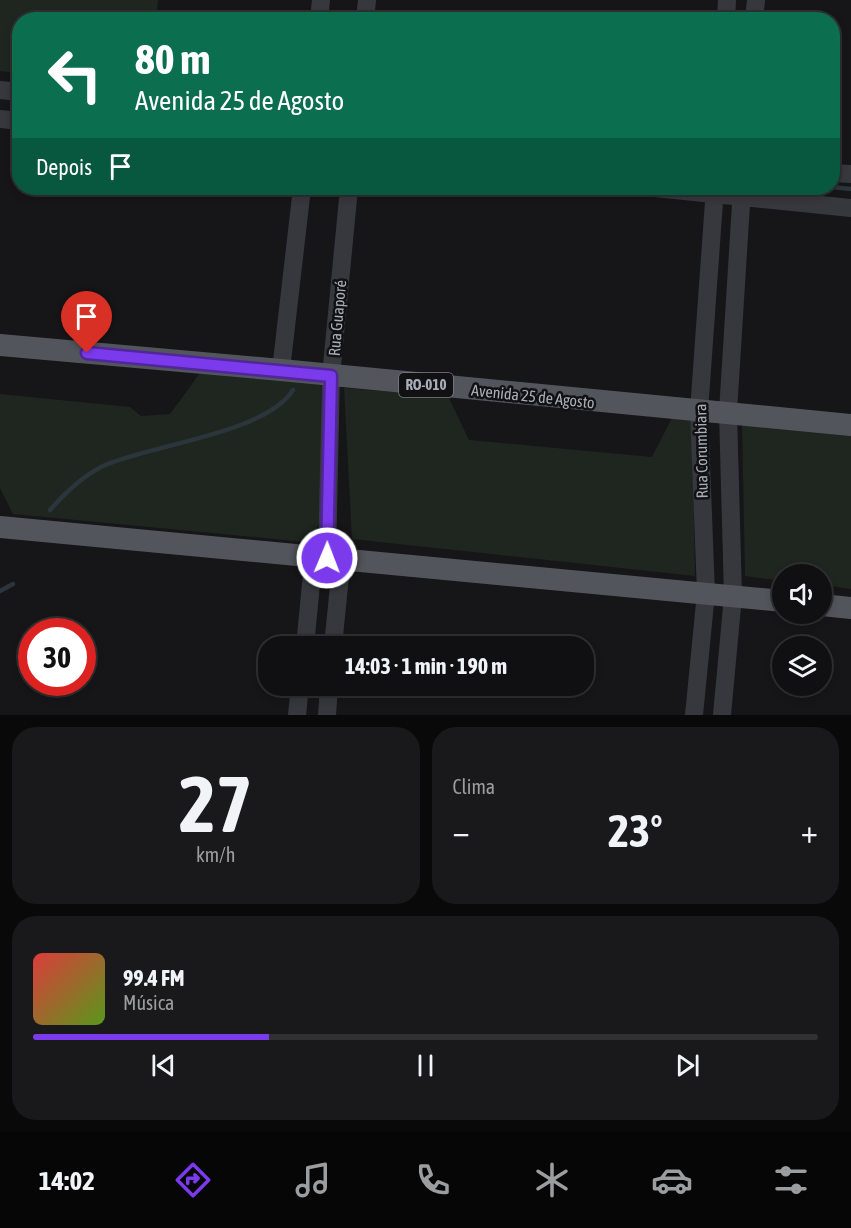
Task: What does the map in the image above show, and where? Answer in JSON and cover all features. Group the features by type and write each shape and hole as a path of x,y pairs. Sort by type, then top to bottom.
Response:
{"main road":[{"name":"Avenida 25 de Agosto","path":"0,345 851,425"},
{"path":"0,527 772,600"},
{"path":"832,606 851,608"}],"street":[{"path":"280,370 301,195"},
{"name":"Rua Guaporé","path":"334,636 340,576 327,558 331,376 348,195"},
{"name":"Rua Corumbiara","path":"694,715 706,593 699,411 714,195"},
{"name":"Rua Corumbiara","path":"722,715 733,596 728,412 742,195"},
{"path":"762,195 851,208"},
{"path":"305,636 312,574 327,558"},
{"path":"297,715 299,696"},
{"path":"327,715 328,696"}],"shaded area":[{"path":"0,0 158,0 157,12 12,12 12,72 0,71"},
{"path":"203,369 321,385 321,522 306,542 13,514 0,488 0,394 130,407 141,416 170,414"},
{"path":"344,388 448,396 469,440 652,457 673,416 692,418 695,576 352,539"},
{"path":"742,425 851,435 851,589 832,586 832,564 772,564 772,580 745,576"}],"waterway":[{"path":"840,188 851,189"},
{"path":"50,510 74,486 103,466 233,428 279,405 293,390"},
{"path":"0,591 13,584"}],"route":[{"path":"87,353 331,376 327,558"}]}
